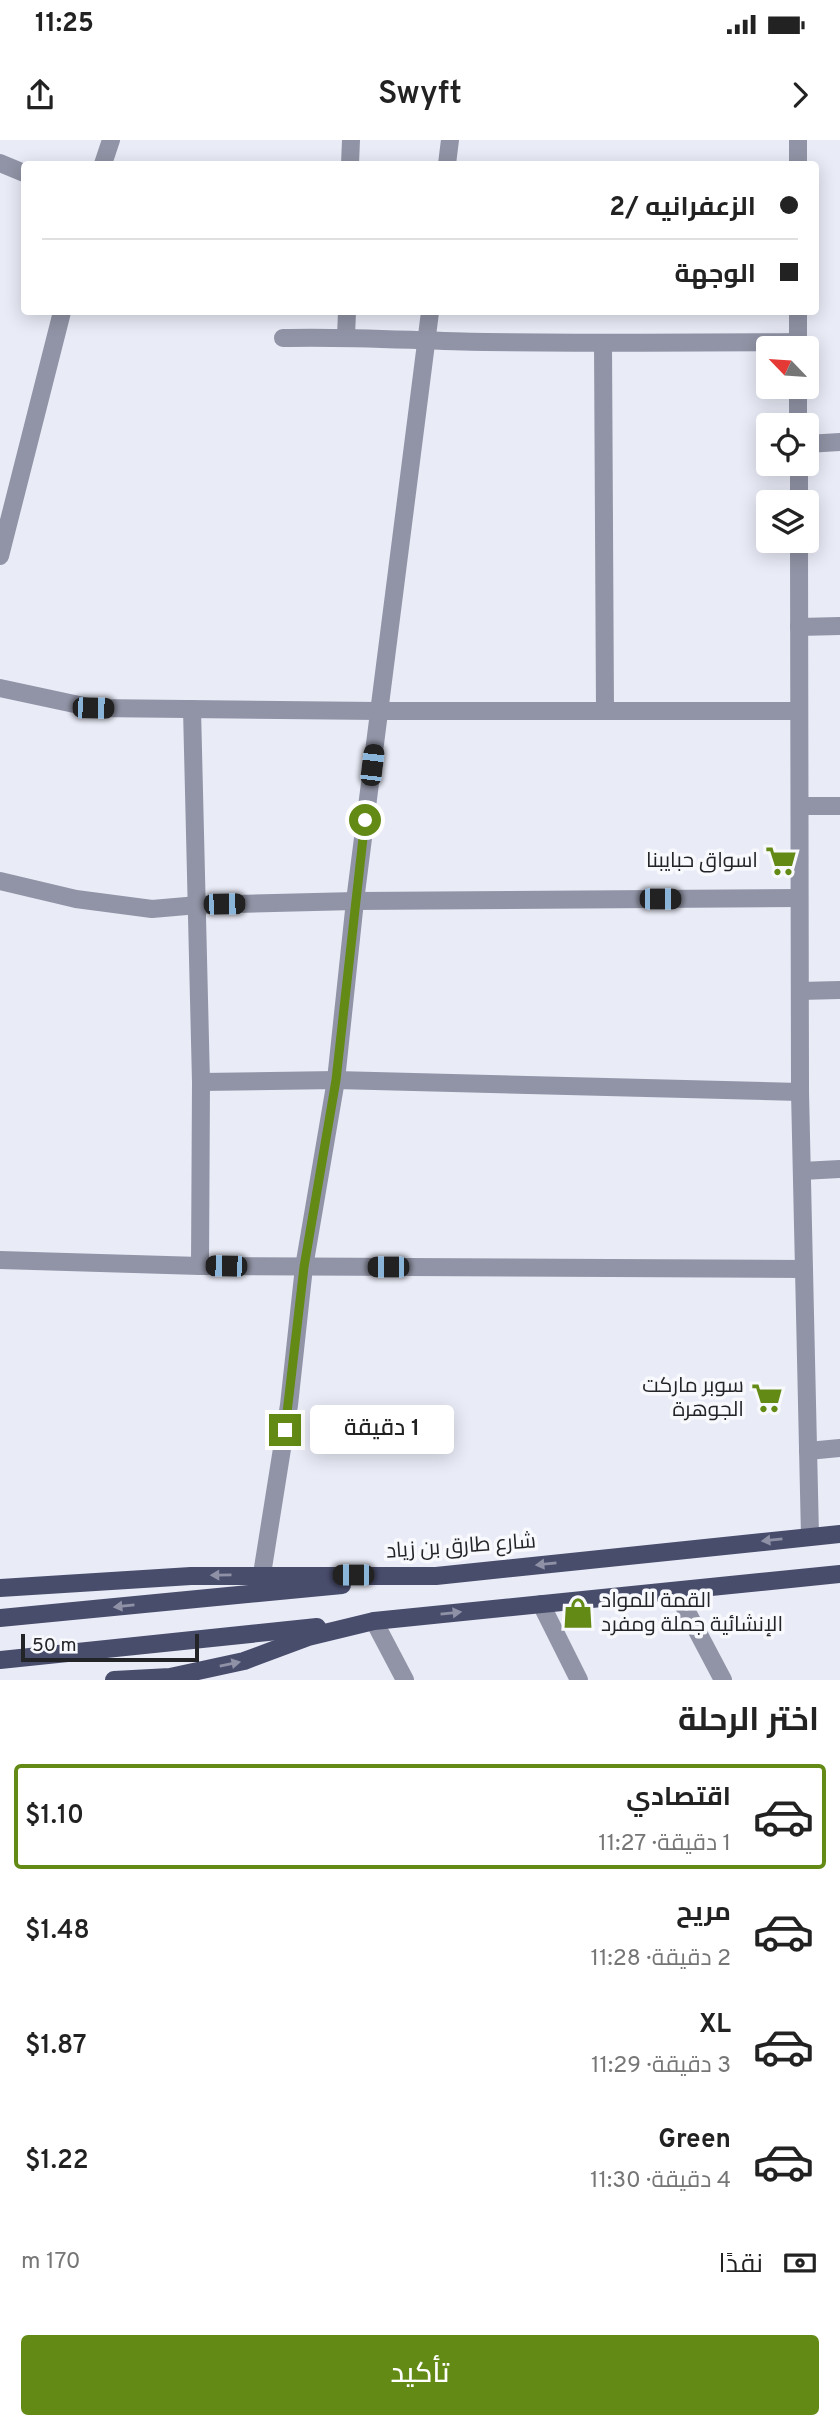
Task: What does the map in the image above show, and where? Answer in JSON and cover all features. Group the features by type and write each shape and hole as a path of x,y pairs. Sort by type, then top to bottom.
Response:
{"main road":[{"name":"شارع طارق بن زياد","path":"0,1588 129,1578 262,1574 436,1576 840,1534"},
{"path":"0,1660 840,1574"},
{"path":"0,1618 436,1576"},
{"path":"114,1680 170,1677 244,1661 307,1637 374,1621"}],"street":[{"path":"104,161 111,140"},
{"path":"350,161 351,140"},
{"path":"447,161 450,140"},
{"path":"798,140 798,161"},
{"path":"0,163 21,172"},
{"path":"0,556 61,315"},
{"path":"346,315 346,336"},
{"path":"262,1574 289,1405 304,1267 336,1080 378,711 430,315"},
{"path":"798,315 798,336"},
{"path":"283,338 346,336 427,341 756,345"},
{"path":"603,344 605,710"},
{"path":"819,443 840,442"},
{"path":"799,553 800,1092 810,1536"},
{"path":"799,627 840,626"},
{"path":"0,688 93,708 378,711 799,710"},
{"path":"192,709 201,1082 200,1266"},
{"path":"801,806 840,806"},
{"path":"0,881 76,900 152,909 198,905 355,901 799,898"},
{"path":"800,991 840,990"},
{"path":"201,1082 336,1080 800,1092"},
{"path":"802,1171 840,1169"},
{"path":"0,1260 200,1266 804,1269"},
{"path":"808,1451 840,1448"},
{"path":"676,1591 723,1680"},
{"path":"541,1604 579,1680"},
{"path":"374,1621 405,1680"}],"place":[{"name":"اسواق حبايبنا","path":"781,861"},
{"name":"سوبر ماركت الجوهرة","path":"767,1398"},
{"name":"القمة للمواد الإنشائية جملة ومفرد","path":"578,1613"}],"route":[{"path":"285,1430 304,1267 336,1080 365,820"}]}
